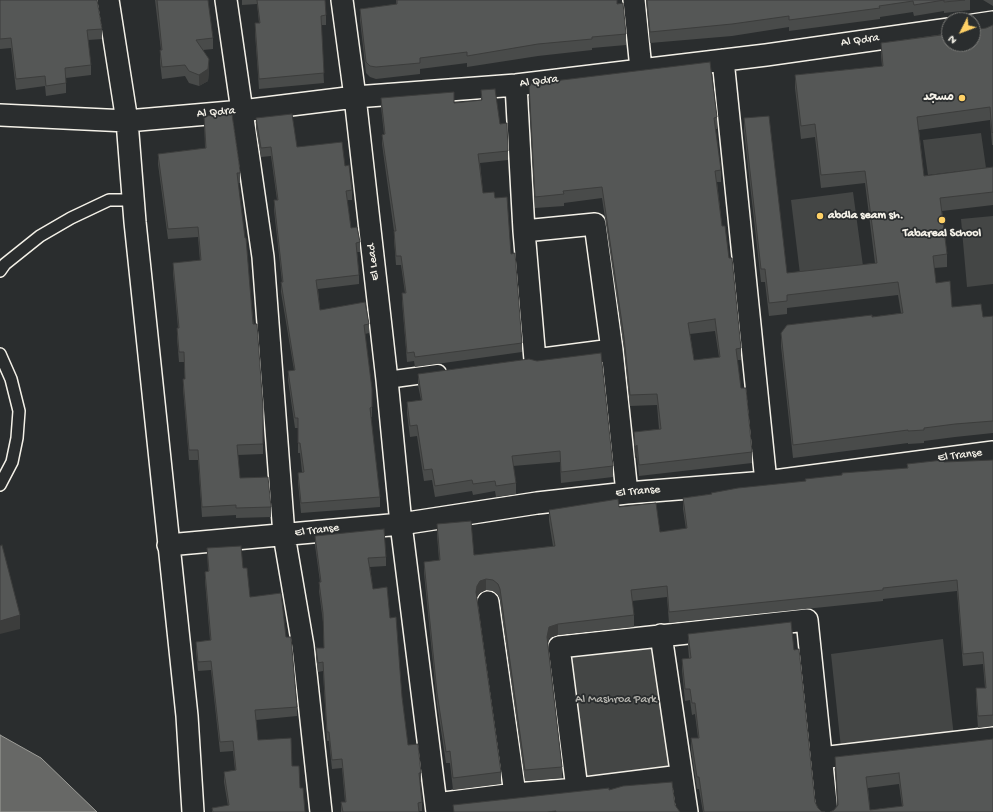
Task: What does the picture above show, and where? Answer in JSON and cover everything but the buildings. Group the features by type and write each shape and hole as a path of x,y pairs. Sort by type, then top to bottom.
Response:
{"street":[{"path":"108,0 127,121 133,200 187,716 193,812"},
{"path":"226,0 263,257 284,535 303,646 321,812"},
{"name":"El Lead","path":"342,0 355,97 387,380 401,524 437,808"},
{"path":"634,0 641,69"},
{"path":"981,24 993,22"},
{"name":"Al Qdra","path":"0,115 127,121 355,97 516,85 723,60 941,30"},
{"path":"723,60 766,482"},
{"path":"516,85 524,231 528,361 612,350"},
{"path":"524,231 595,224 612,350 627,493"},
{"path":"387,380 450,372"},
{"name":"El Transe","path":"168,544 284,535 345,527 401,524 537,503 627,493 766,482 993,452"},
{"path":"488,602 515,794"},
{"path":"577,789 559,647 807,620 827,812"},
{"path":"661,635 687,812"},
{"path":"821,758 993,738"},
{"path":"437,808 515,794 577,789 681,776"}],"lane":[{"path":"0,271 4,264 40,236 71,218 109,200 133,200"},
{"path":"0,354 11,379 19,411 17,438 12,462 0,485"}],"green space":[{"path":"981,133 986,168 928,175 923,140"},
{"path":"853,192 863,266 800,274 791,200"},
{"path":"993,216 993,284 967,287 961,219"},
{"path":"943,639 954,737 841,748 831,654"},
{"name":"Al Mashroa Park","path":"656,646 672,770 582,784 564,659"}],"shaded area":[{"path":"0,735 41,758 97,812 0,812"}],"place":[{"name":"مسجد","path":"962,98"},
{"name":"abdla seam sh.","path":"820,216"},
{"name":"Tabareal School","path":"942,220"}]}
